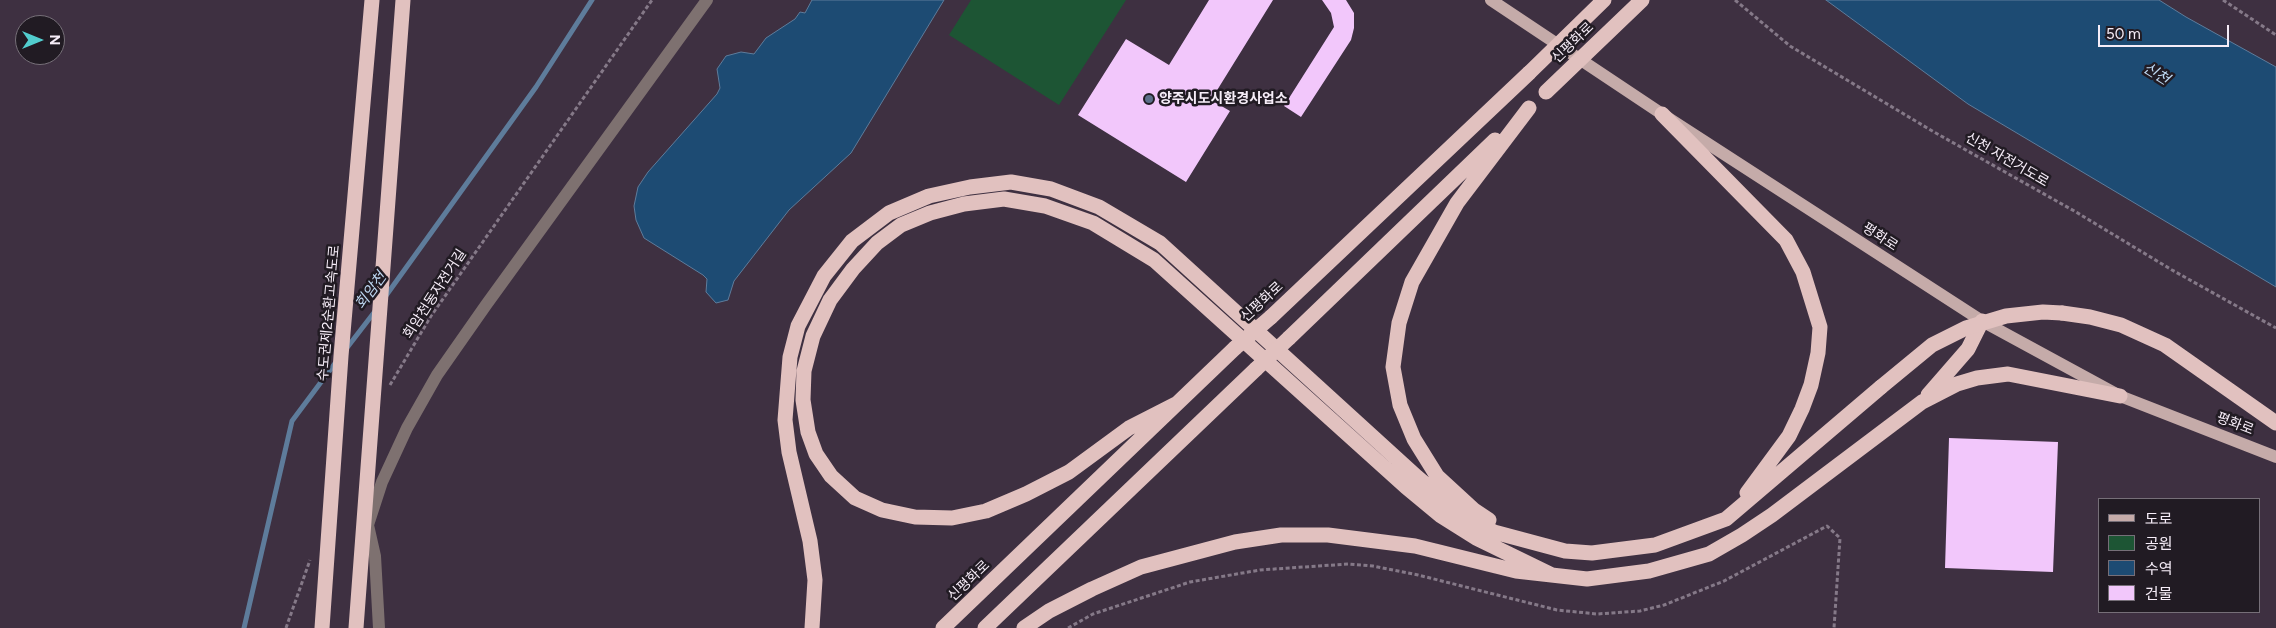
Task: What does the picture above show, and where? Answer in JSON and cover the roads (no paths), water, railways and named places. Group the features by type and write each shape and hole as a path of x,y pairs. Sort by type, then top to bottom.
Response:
{"highway":[{"name":"수도권제2순환고속도로","path":"322,628 341,356 372,0"},
{"path":"356,628 403,0"},
{"name":"신평화로","path":"943,628 1176,404 1271,317 1604,0"},
{"name":"신평화로","path":"985,628 1642,0"},
{"path":"1525,541 1474,510 1436,476 1414,439 1400,405 1394,367 1399,323 1412,282 1457,203 1528,108"},
{"path":"1662,114 1786,240 1803,272 1820,327 1818,353 1811,385 1789,436 1726,519"},
{"path":"812,628 815,580 810,541 789,452 785,420 790,357 798,326 824,276 852,241 889,213 930,196 978,186 1011,182 1051,189 1100,206 1160,243 1409,471 1464,517 1494,532 1565,551 1592,553 1655,545 1726,519 1932,346 1966,328 2006,316 2043,312 2062,313 2090,317 2122,325 2164,346 2276,423"},
{"path":"1176,404 1129,428 1069,472 1026,494 986,511 952,518 916,517 882,510 855,498 831,476 816,454 808,432 803,400 804,371 813,336 830,300 877,243 901,226 930,213 964,204 1004,199 1045,206 1093,223 1154,260 1406,487 1442,516 1476,538 1552,575"},
{"path":"1922,402 1968,349 1982,321"},
{"path":"1024,628 1049,611 1092,588 1140,567 1235,542 1280,535 1328,535 1415,546 1516,571 1587,579 1649,571 1709,554 1772,515 1922,402 1957,384 1976,378 2008,374 2120,396"}],"main road":[{"name":"평화로","path":"1491,0 1662,114 1982,321 2120,396 2276,457"}],"street":[{"path":"379,628 375,556 368,525 382,482 407,428 437,376 496,290 707,0"}],"water":[{"path":"812,0 944,0 851,153 789,210 734,281 728,300 716,303 706,292 707,279 703,275 644,238 636,220 634,206 638,187 648,172 717,94 720,88 717,69 726,56 741,52 754,54 766,38 795,19 800,12 805,13"},
{"name":"신천","path":"1826,0 2159,0 2276,67 2276,287 1968,104"}],"waterway":[{"name":"회암천","path":"385,297 536,87 592,0"},
{"name":"회암천","path":"346,349 376,310"},
{"name":"회암천","path":"244,628 292,421 336,362"}],"place":[{"name":"양주시도시환경사업소","path":"1149,99"}]}
